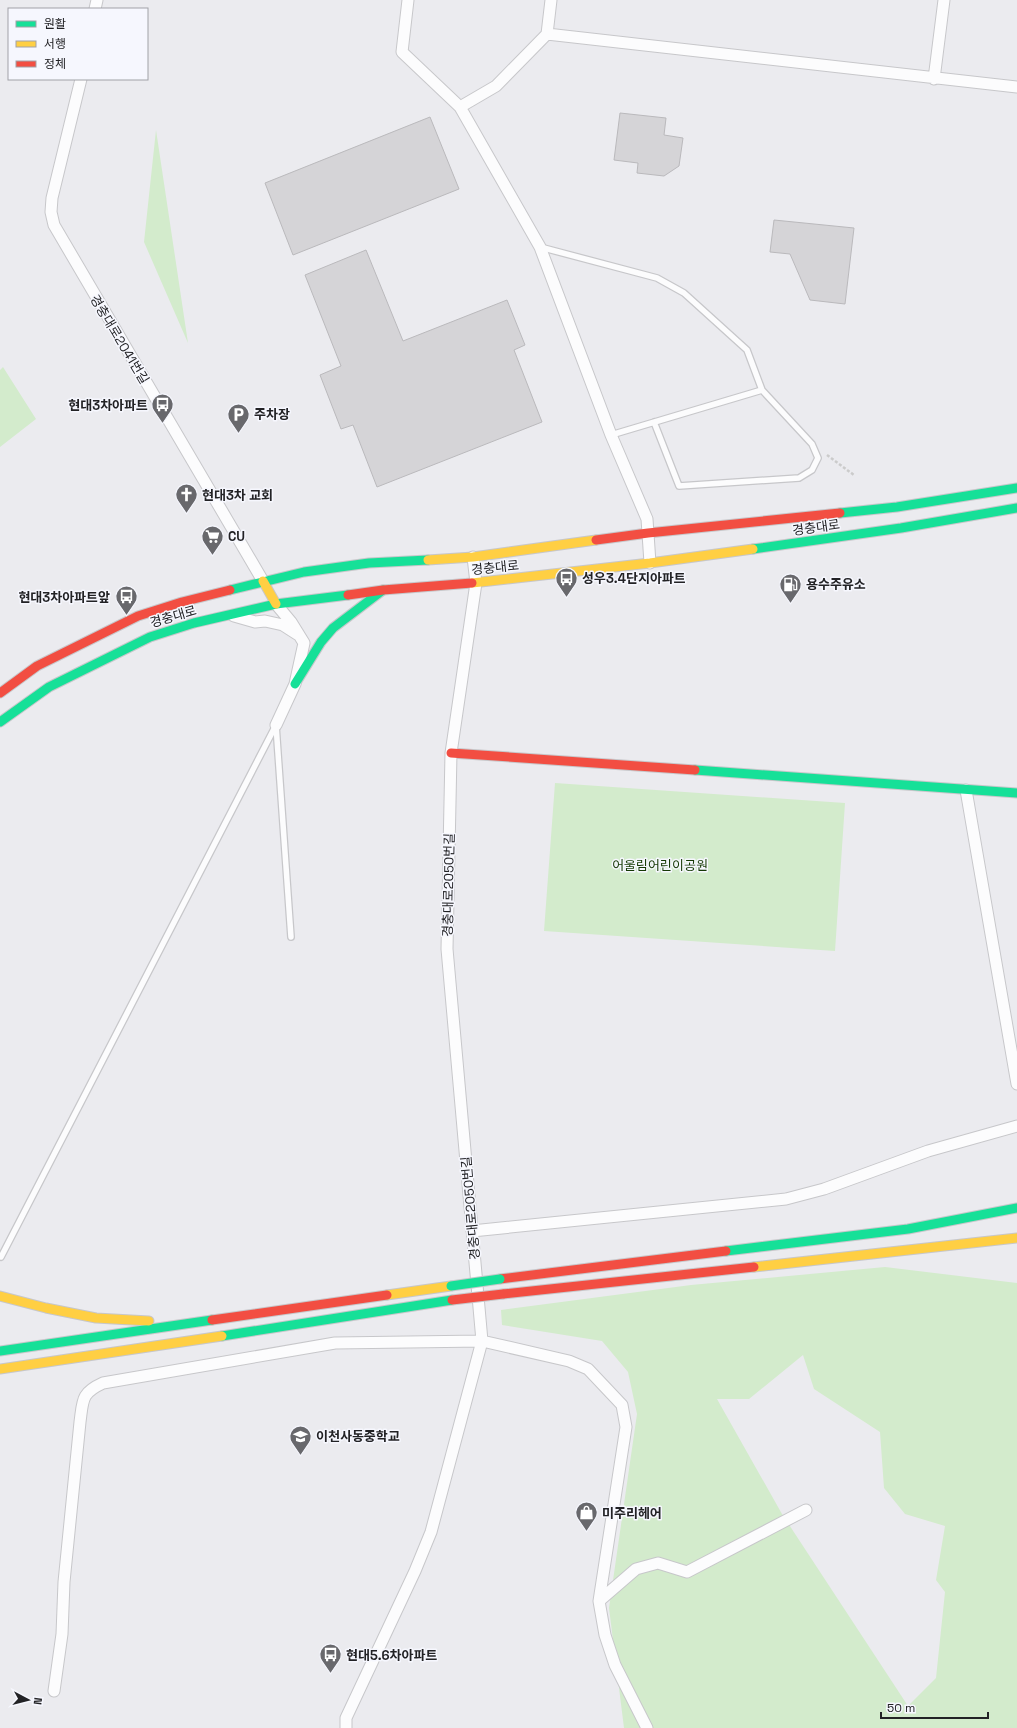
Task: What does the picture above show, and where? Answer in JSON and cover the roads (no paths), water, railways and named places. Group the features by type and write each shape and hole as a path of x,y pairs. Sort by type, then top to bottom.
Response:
{"main road":[{"name":"경충대로","path":"0,693 37,666 138,616 182,602 304,572 369,563 473,557 648,533 897,507 1017,488"},
{"name":"경충대로","path":"0,722 49,687 144,640 194,623 276,604 383,590 476,583 650,563 901,528 1017,508"},
{"path":"263,581 276,604"},
{"path":"295,684 321,642 333,628 383,590"},
{"path":"451,754 1017,794"},
{"path":"0,1351 500,1279 908,1229 1017,1208"},
{"path":"0,1369 109,1354 452,1300 1017,1238"},
{"path":"0,1296 46,1308 96,1318 201,1322"},
{"path":"29,1374 109,1354"}],"street":[{"path":"408,0 402,52 460,107 540,247 611,435 647,519 650,563"},
{"path":"460,107 496,86 547,34 551,0"},
{"path":"934,79 944,0"},
{"path":"547,34 934,79 1017,87"},
{"name":"경충대로2041번길","path":"81,80 52,198 51,212 54,225 263,581"},
{"name":"경충대로2050번길","path":"473,557 476,583 451,754 447,949 482,1341"},
{"path":"276,604 291,622 304,643 295,684 276,724"},
{"path":"230,615 255,622 264,621 283,625 299,635"},
{"path":"966,790 1017,1084"},
{"path":"472,1231 786,1199 824,1189 928,1151 1017,1126"},
{"path":"346,1728 346,1718 415,1570 431,1532 482,1341"},
{"path":"54,1691 62,1634 64,1582 80,1422 83,1400 90,1389 103,1383 335,1343 482,1341 569,1361 588,1369 622,1405 626,1427 599,1601 605,1635 615,1665 647,1728"},
{"path":"599,1601 636,1568 658,1563 686,1572 806,1510"}],"lane":[{"path":"540,247 657,278 684,293 747,350 762,390 812,444 818,458 812,470 799,478 679,486 654,422"},
{"path":"611,435 762,390"},
{"path":"276,724 291,937"},
{"path":"1,1257 276,724"}],"place":[{"name":"현대3차아파트","path":"163,424"},
{"name":"주차장","path":"238,434"},
{"name":"현대3차 교회","path":"186,514"},
{"name":"CU","path":"212,556"},
{"name":"성우3.4단지아파트","path":"566,598"},
{"name":"용수주유소","path":"791,604"},
{"name":"현대3차아파트앞","path":"126,616"},
{"name":"이천사동중학교","path":"301,1456"},
{"name":"미주리헤어","path":"586,1532"},
{"name":"현대5.6차아파트","path":"330,1674"}],"park label":[{"name":"어울림어린이공원","path":"660,865"}]}
